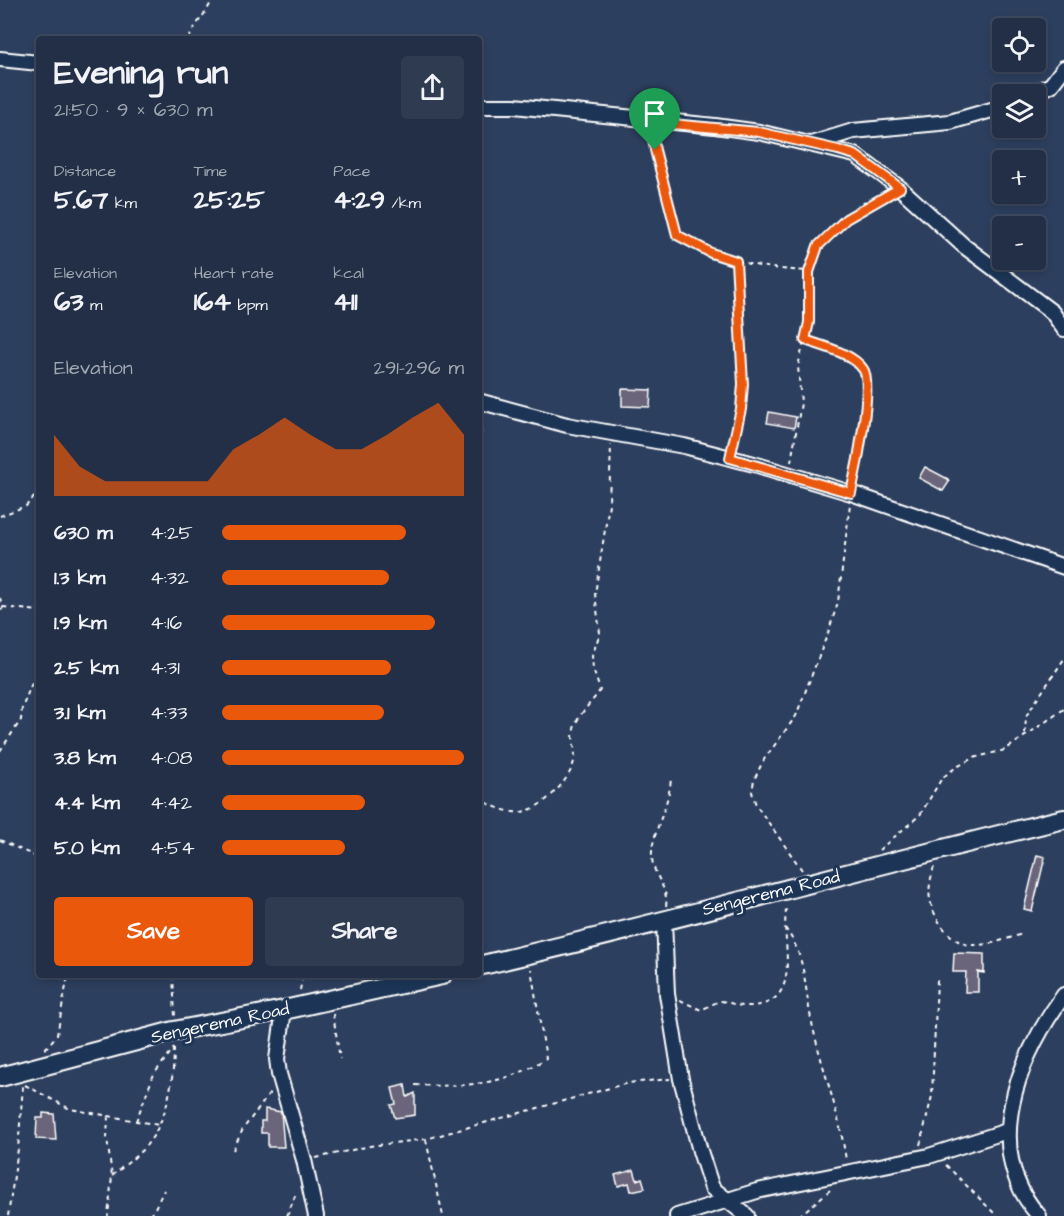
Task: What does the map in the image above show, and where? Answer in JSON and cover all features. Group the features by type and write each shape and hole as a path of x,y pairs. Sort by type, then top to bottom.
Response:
{"main road":[{"name":"Sengerema Road","path":"482,965 789,891 938,849 1064,819"},
{"name":"Sengerema Road","path":"0,1077 22,1077 284,1010 429,978"}],"street":[{"path":"0,59 36,63"},
{"path":"1046,87 1051,85 1064,68"},
{"path":"482,106 514,106 759,132 855,155 900,188 964,246 1052,312 1064,329"},
{"path":"811,144 853,131 950,122 992,110"},
{"path":"482,403 567,425 730,458 789,474 851,493 1064,567"},
{"path":"664,920 667,994 681,1079 708,1177 712,1188 747,1216"},
{"path":"1039,1216 1023,1198 1010,1165 1007,1131 1015,1094 1029,1053 1042,1024 1064,994"},
{"path":"284,1010 277,1059 316,1216"},
{"path":"677,1216 727,1199 923,1156 1007,1131"}],"path":[{"path":"190,36 193,28 207,14 212,0"},
{"path":"650,122 677,235 711,253 736,261 809,272"},
{"path":"789,474 801,404 798,366 809,322 809,272 818,246 846,219 900,188"},
{"path":"730,458 741,409 743,384 736,261"},
{"path":"805,340 857,363 867,376 867,395 851,493 838,602 796,716 763,761 754,780 752,792 756,805 812,885"},
{"path":"482,801 514,813 521,813 543,802 557,791 573,768 574,729 600,690 593,669 592,656 600,633 596,594 609,504 610,433"},
{"path":"0,516 26,506 36,495"},
{"path":"0,598 3,607 0,613"},
{"path":"3,607 36,611"},
{"path":"1025,736 1026,716 1064,659"},
{"path":"0,751 21,720 22,708 36,673"},
{"path":"861,870 884,845 920,815 942,778 973,758 1005,750 1064,710"},
{"path":"664,920 667,898 657,878 652,857 654,841 670,796 671,777"},
{"path":"0,840 36,857"},
{"path":"938,849 930,899 941,925 957,941 971,945 997,942 1022,934"},
{"path":"667,994 701,1010 719,1000 741,1006 760,1004 773,998 781,990 789,969 785,928 789,891"},
{"path":"785,928 797,943 806,974 812,1024 838,1111 847,1172 799,1216"},
{"path":"415,1085 479,1085 512,1077 546,1058 532,989 530,954"},
{"path":"39,1053 53,1043 57,1035 67,978"},
{"path":"112,1176 141,1152 159,1125 172,1081 173,978"},
{"path":"937,980 932,1096 923,1156 945,1163 997,1216"},
{"path":"331,1000 340,1059"},
{"path":"136,1121 154,1074 174,1039"},
{"path":"22,1077 70,1109 159,1125"},
{"path":"8,1216 18,1149 22,1077"},
{"path":"287,1216 305,1165 370,1146 426,1139 628,1083 681,1079"},
{"path":"233,1150 258,1107 282,1083"},
{"path":"108,1116 107,1138 112,1176 108,1216"},
{"path":"426,1139 443,1216"},
{"path":"151,1216 164,1190"},
{"path":"437,1216 442,1211"}],"building":[{"path":"622,389 651,390 650,407 622,406"},
{"path":"769,412 796,417 794,428 767,423"},
{"path":"925,467 948,479 949,482 943,491 919,478"},
{"path":"1037,855 1045,857 1032,911 1024,909"},
{"path":"954,953 984,954 984,973 978,972 978,992 965,992 966,972 953,972"},
{"path":"405,1085 407,1097 415,1093 415,1115 395,1118 391,1105 396,1104 392,1088"},
{"path":"265,1109 281,1112 284,1147 268,1147 268,1133 261,1133 261,1121 265,1121"},
{"path":"43,1113 54,1114 56,1140 36,1139 37,1118 43,1118"},
{"path":"634,1170 637,1180 642,1178 645,1188 631,1191 629,1183 618,1186 615,1175"}],"route":[{"path":"650,122 715,126 759,132 855,155 879,170 900,188 846,219 818,246 809,272 811,290 809,322 805,340 857,363 867,376 867,395 851,493 730,458 741,409 743,384 736,261 690,244 677,235 655,150 650,122"}]}
